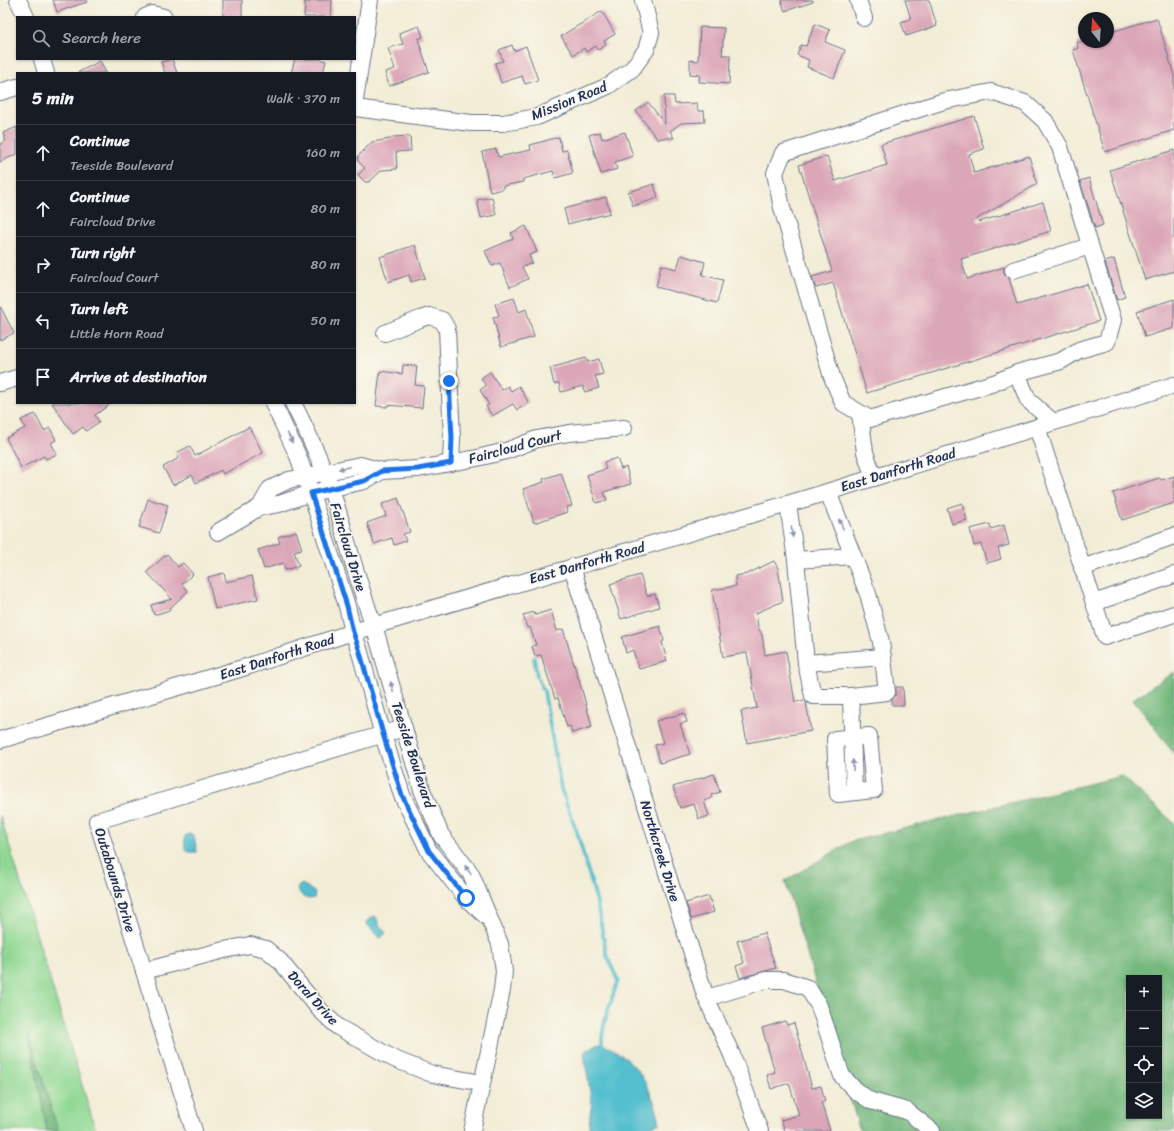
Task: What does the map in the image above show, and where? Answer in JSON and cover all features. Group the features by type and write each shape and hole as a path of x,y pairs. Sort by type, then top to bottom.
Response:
{"street":[{"path":"18,0 26,16"},
{"path":"356,93 370,0"},
{"name":"Mission Road","path":"356,108 471,123 503,123 537,117 608,86 632,69 646,50 651,33 643,0"},
{"path":"858,0 864,18"},
{"path":"147,16 152,14 160,16"},
{"path":"42,60 46,72"},
{"path":"0,92 16,87"},
{"path":"990,92 1025,103 1045,121 1060,147 1113,320 1107,342 1079,350 1061,361 1017,373 994,383 870,420 843,403 832,377 782,208 775,173 783,153 944,101 990,92"},
{"path":"1013,270 1090,246"},
{"path":"386,333 429,316 442,320 447,329 452,438 451,463"},
{"path":"1017,373 1028,400 1053,422"},
{"path":"0,383 16,378"},
{"name":"East Danforth Road","path":"0,740 238,669 353,632 828,492 1174,385"},
{"name":"Faircloud Drive","path":"273,404 306,476 347,606 353,632"},
{"name":"Faircloud Drive","path":"294,404 306,429 331,489 374,626"},
{"path":"860,414 865,452 874,478"},
{"path":"1037,427 1105,637 1174,614"},
{"name":"Faircloud Court","path":"260,506 270,489 289,480 360,464 382,471 418,469 491,454 537,440 569,433 624,428"},
{"name":"Faircloud Court","path":"218,532 260,506 279,504 311,493 364,481 382,471"},
{"path":"788,504 796,560 806,663 813,696 851,696 888,692 881,642 868,594 828,492"},
{"path":"1082,568 1174,536"},
{"path":"796,560 853,556"},
{"name":"Northcreek Drive","path":"572,567 707,998 732,1055 760,1131"},
{"path":"1094,603 1174,575"},
{"name":"Teeside Boulevard","path":"374,626 422,790 441,835 471,874 500,944 504,971 502,990 472,1131"},
{"name":"Teeside Boulevard","path":"353,632 402,795 429,851 466,898 489,918"},
{"path":"806,663 883,657"},
{"path":"851,696 854,792"},
{"name":"Outabounds Drive","path":"194,1131 97,821 404,728"},
{"path":"868,736 874,790 838,794 835,739 853,737 868,736"},
{"name":"Doral Drive","path":"144,971 224,950 250,945 266,949 280,961 320,1010 338,1027 394,1059 432,1074 482,1083"},
{"path":"707,998 766,980 784,980 808,988 814,995 819,1006 842,1076 849,1085 872,1101 907,1111 932,1131"}],"green space":[{"path":"1174,672 1174,754 1133,699"},
{"path":"1122,776 1174,823 1174,1131 860,1131 785,881 852,841"},
{"path":"0,815 96,1131 0,1131"},
{"path":"29,1034 58,1131 47,1131"}],"water":[{"path":"190,833 194,836 197,852 188,852 186,849 184,842 185,836"},
{"path":"302,884 314,892 314,898 309,899 303,897 297,889"},
{"path":"374,916 386,933 380,939 367,924 367,922"},
{"path":"601,1043 625,1058 637,1070 650,1092 660,1123 636,1131 591,1131 589,1127 592,1104 584,1054 586,1050"}],"building":[{"path":"53,0 87,0 87,2 57,12"},
{"path":"223,0 242,0 242,16 223,16"},
{"path":"310,0 332,0 331,16 304,16 305,2 310,2"},
{"path":"781,0 813,0 813,2 785,11"},
{"path":"905,0 929,0 937,26 906,36 901,22 911,19"},
{"path":"602,11 615,34 604,41 606,45 598,50 596,46 586,52 584,48 573,55 561,36"},
{"path":"1157,18 1174,75 1174,130 1105,152 1073,50 1078,48 1114,48 1114,31"},
{"path":"815,24 830,30 825,42 845,50 834,78 807,67 809,60 797,55 801,45 806,46"},
{"path":"419,26 423,37 418,39 429,72 389,86 385,72 395,69 388,48 403,44 399,33"},
{"path":"700,27 724,28 722,55 730,55 729,84 699,82 700,75 690,74 690,60 698,61"},
{"path":"512,45 514,51 526,46 538,80 525,84 522,76 501,83 495,63 503,61 499,50"},
{"path":"172,60 177,72 165,72 161,62"},
{"path":"295,60 326,61 323,72 291,72"},
{"path":"100,61 106,72 79,72"},
{"path":"664,96 674,96 675,104 697,103 698,111 704,111 705,122 681,123 670,131 674,138 661,138 658,140 636,111 648,102 665,124"},
{"path":"974,116 984,149 969,154 974,173 1029,156 1037,184 977,219 979,222 1043,202 1051,231 961,259 967,279 1004,267 1004,273 1009,278 1017,305 1087,284 1099,321 867,393 833,283 816,288 812,277 832,271 799,165 827,156 835,181 887,165 881,144"},
{"path":"16,127 16,154 0,162 0,144 6,141 3,133"},
{"path":"600,132 602,139 625,132 633,156 615,162 617,169 601,174 589,135"},
{"path":"410,136 411,151 396,152 397,169 382,170 369,182 365,182 358,175 365,168 358,161 358,156 372,142 390,139 392,137"},
{"path":"559,137 562,151 567,150 573,173 555,178 553,171 523,179 523,182 503,186 503,189 490,192 482,152 496,149 498,157 531,150 530,145"},
{"path":"1174,150 1174,271 1145,280 1110,170"},
{"path":"1089,178 1103,225 1095,228 1080,181"},
{"path":"654,184 658,198 633,206 628,192"},
{"path":"492,197 496,215 481,218 477,200"},
{"path":"606,197 610,213 568,224 564,209"},
{"path":"526,226 537,252 529,255 532,263 522,267 528,279 510,287 500,263 492,266 485,251 513,239 511,233"},
{"path":"415,245 425,278 411,282 409,275 388,282 380,257"},
{"path":"681,255 705,262 702,275 723,280 717,303 656,287 661,265 677,269"},
{"path":"1114,259 1125,297 1117,300 1105,262"},
{"path":"514,298 519,312 526,309 534,337 501,347 493,317 499,316 495,304"},
{"path":"1174,299 1174,328 1145,337 1137,311"},
{"path":"0,306 14,333 0,340"},
{"path":"586,358 588,362 599,359 603,374 595,376 599,388 585,392 583,386 561,392 559,383 554,384 550,368"},
{"path":"403,365 417,366 415,385 424,386 422,408 387,405 387,407 376,406 380,371 402,374"},
{"path":"490,372 502,390 508,386 511,391 519,386 529,403 517,410 513,404 492,416 486,406 489,405 480,390 486,386 481,378"},
{"path":"53,404 111,404 95,415 99,422 86,431 83,427 73,434"},
{"path":"35,414 44,431 50,428 56,440 51,443 57,454 46,459 44,456 21,468 6,438 25,428 21,420"},
{"path":"249,427 263,453 223,474 221,470 196,483 192,475 173,485 163,467 179,458 176,453 190,446 195,456"},
{"path":"617,458 621,469 626,467 631,484 604,492 607,500 596,503 587,475 606,469 604,462"},
{"path":"561,473 572,506 566,507 567,512 534,523 523,489 544,482 543,479"},
{"path":"1174,476 1174,503 1122,520 1113,493 1159,478 1162,480"},
{"path":"398,498 410,532 403,534 406,541 394,545 392,538 374,544 367,523 386,516 382,504"},
{"path":"148,499 168,505 159,533 139,527"},
{"path":"962,503 967,520 952,524 947,508"},
{"path":"990,524 991,529 1004,525 1009,545 998,548 1001,559 987,563 981,544 974,546 970,529"},
{"path":"296,531 302,549 294,551 299,566 285,570 283,563 264,569 258,550 280,543 278,537"},
{"path":"167,554 178,567 183,563 193,574 182,584 188,591 170,608 170,610 154,615 151,605 172,599 147,572"},
{"path":"774,561 778,568 783,601 756,613 758,627 762,635 765,655 786,651 795,702 805,700 811,731 747,743 741,711 757,708 747,653 723,657 712,590 736,586 735,576 747,574"},
{"path":"224,573 226,582 252,576 258,599 215,609 208,577"},
{"path":"640,575 647,596 655,594 659,607 621,619 610,584"},
{"path":"551,610 557,631 563,629 592,727 572,733 570,726 567,727 558,698 555,699 541,655 535,656 532,646 536,645 530,627 527,628 523,615 534,612 535,615"},
{"path":"660,626 667,661 639,669 633,650 626,653 622,637"},
{"path":"896,687 903,687 904,705 892,705 892,700 896,695"},
{"path":"684,713 687,722 680,724 690,754 660,763 655,745 663,743 656,721"},
{"path":"714,774 720,792 711,795 712,798 704,801 709,816 699,819 694,804 680,808 673,787"},
{"path":"709,896 714,912 691,919 686,903"},
{"path":"764,933 776,968 740,978 736,966 744,963 737,941"},
{"path":"785,1021 787,1025 794,1023 812,1088 821,1086 825,1101 821,1102 830,1131 785,1131 781,1120 799,1115 789,1083 771,1089 767,1075 775,1072 762,1028"}],"waterway":[{"path":"534,658 537,677 544,691 561,789 577,832 596,899 607,956 618,981 604,1024 602,1041 603,1047"}],"route":[{"path":"449,381 452,438 451,463 418,469 382,471 364,481 311,493 347,606 353,632 402,795 429,851 466,898"}]}
